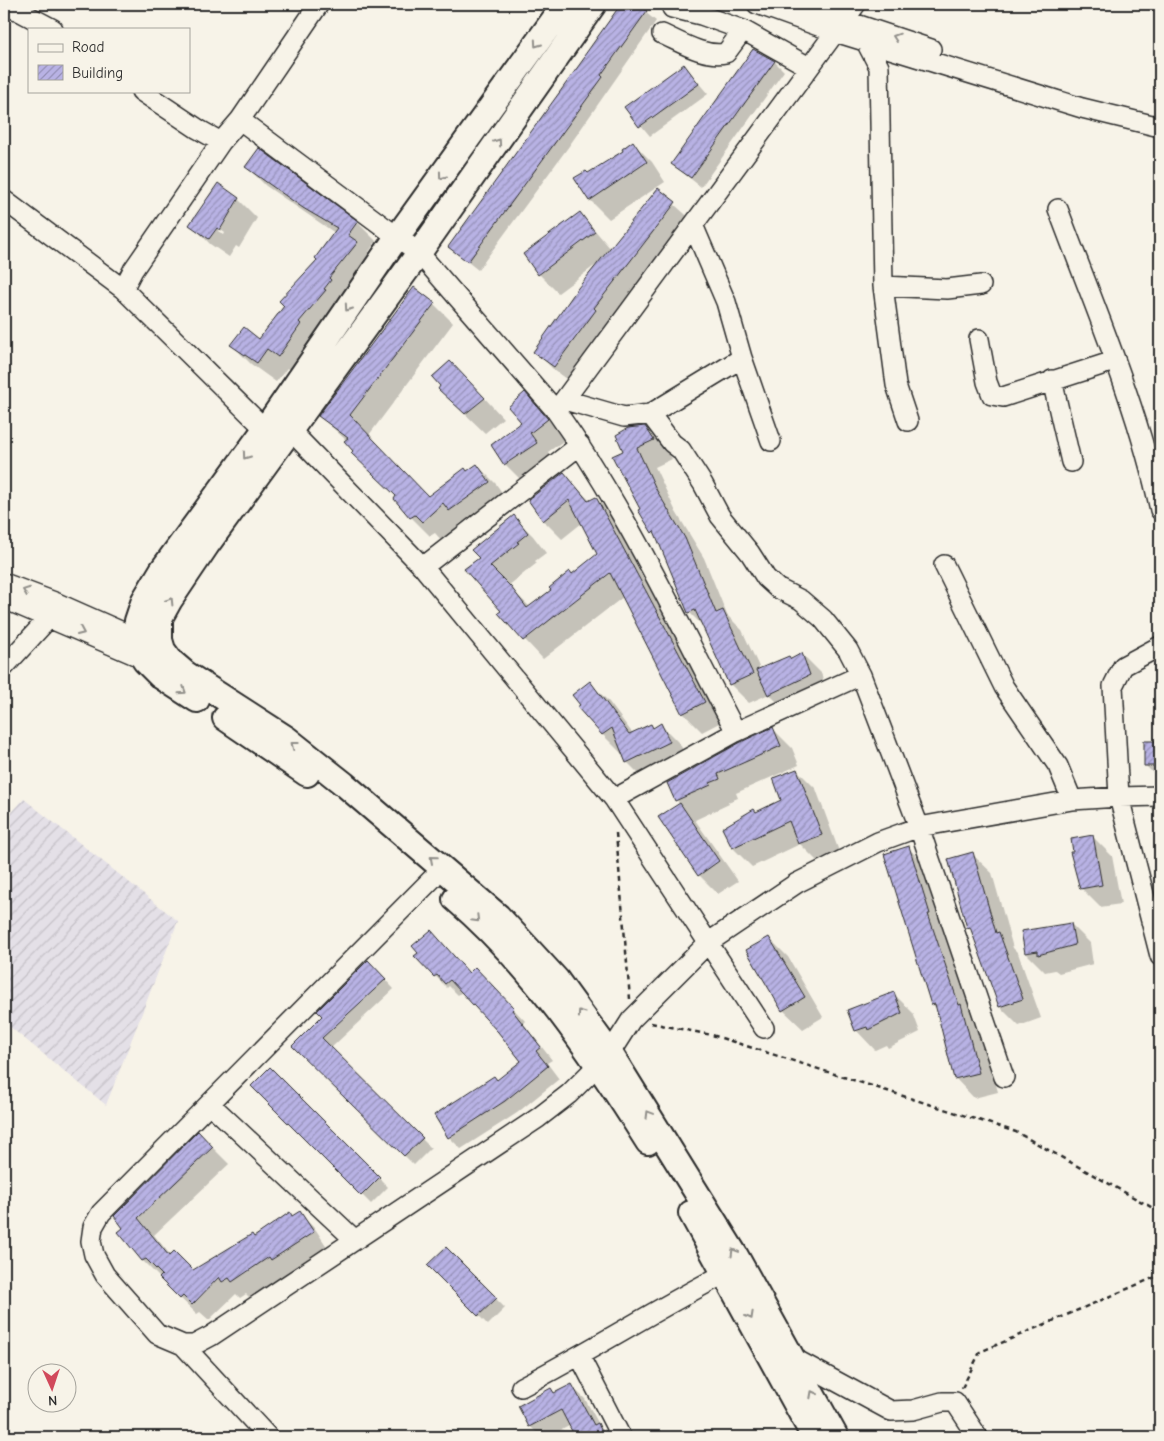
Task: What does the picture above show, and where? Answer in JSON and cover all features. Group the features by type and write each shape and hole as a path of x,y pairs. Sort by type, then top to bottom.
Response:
{"main road":[{"path":"565,4 397,237 265,429 162,570 144,600 137,621 136,638 138,650 145,661 160,676 321,783 460,903 521,965 604,1059 736,1256 795,1359 836,1437"},
{"path":"594,4 419,253 207,545 170,600 160,618 158,628 163,650 170,661 184,673 286,738 344,784 498,916 557,980 726,1273 814,1437"}],"street":[{"path":"123,289 133,270 221,142 240,120 319,4"},
{"path":"757,4 840,26 1046,88 1117,107 1160,115"},
{"path":"796,4 840,26 866,42 1082,108 1160,127"},
{"path":"560,405 856,4"},
{"path":"4,6 17,10 51,28"},
{"path":"672,8 701,15 743,30 809,67"},
{"path":"662,34 695,49 716,54 726,53 743,30"},
{"path":"866,42 878,67 883,286 896,385 908,421"},
{"path":"143,92 198,129 221,142"},
{"path":"240,120 419,253 560,405 580,445 631,532 736,732"},
{"path":"4,200 123,289 265,429"},
{"path":"1058,209 1153,474 1160,510"},
{"path":"693,225 726,302 742,358 771,441"},
{"path":"883,286 947,290 981,285"},
{"path":"979,339 987,382 992,395 1003,397 1114,361"},
{"path":"560,405 624,417 650,414 742,358"},
{"path":"1052,380 1071,462"},
{"path":"650,414 672,444 681,450 703,484 720,516 750,553 766,578 777,588 801,600 824,619 848,650 861,675 919,827 1004,1077"},
{"path":"290,430 423,567 614,799 764,1028"},
{"path":"423,567 580,445"},
{"path":"944,565 1004,687 1058,766 1072,800"},
{"path":"4,583 145,661 170,661"},
{"path":"4,599 53,611 136,638 160,640"},
{"path":"4,667 53,611"},
{"path":"1160,646 1123,666 1113,686 1119,797 1160,956"},
{"path":"614,799 736,732 861,675"},
{"path":"183,1345 194,1344 211,1336 538,1118 569,1094 604,1059 632,1020 709,942 797,883 878,842 919,827 1072,800 1160,796"},
{"path":"268,1437 183,1345 158,1334 105,1275 94,1255 91,1241 93,1227 101,1213 432,879"},
{"path":"210,1104 355,1240"},
{"path":"521,1387 580,1357 676,1299 726,1273"},
{"path":"580,1357 621,1437"},
{"path":"795,1359 891,1411 912,1410 942,1402 955,1402 978,1437"}],"path":[{"path":"616,828 632,1020 712,1035 1016,1132 1160,1212"},
{"path":"955,1402 980,1352 1160,1275"}],"shaded area":[{"path":"24,799 178,921 106,1105 4,1022 4,821"}],"building":[{"path":"621,4 637,4 647,11 601,75 603,77 468,262 448,247"},
{"path":"753,49 775,61 691,178 671,164"},
{"path":"684,64 699,84 639,127 624,107"},
{"path":"633,141 647,162 589,201 574,178 586,171 588,173 623,151 622,149"},
{"path":"259,148 358,221 348,235 358,242 329,278 331,280 324,289 326,290 299,322 301,324 278,357 267,349 257,363 230,345 244,327 259,339 284,306 279,301 317,260 315,258 337,228 303,208 245,167"},
{"path":"218,183 239,198 220,230 217,228 209,239 189,225"},
{"path":"658,188 676,202 594,308 596,310 554,367 533,352 578,288"},
{"path":"580,212 595,232 538,275 523,254"},
{"path":"414,287 435,303 350,415 428,496 465,468 467,471 477,464 490,482 449,511 443,503 422,522 415,515 410,518 394,499 396,496 351,453 353,451 344,441 348,438 318,416"},
{"path":"450,361 485,398 465,414 438,389 440,386 432,377"},
{"path":"525,392 548,419 530,433 537,443 504,465 491,445 521,422 508,407"},
{"path":"645,426 654,440 637,448 657,491 685,538 716,613 723,610 753,674 729,685 695,610 688,613 654,531 652,533 638,510 640,509 612,456 623,451 616,435 628,428"},
{"path":"564,472 588,501 596,497 705,702 682,714 610,573 523,641 498,613 501,611 464,569 479,558 471,550 514,515 528,533 517,542 519,543 490,566 511,587 527,608 551,590 549,588 570,571 572,574 597,554 569,500 543,521 528,500"},
{"path":"802,653 810,675 768,695 756,670 789,656 791,659"},
{"path":"590,681 629,734 651,724 653,728 661,723 670,742 626,763 612,728 602,735 577,707 580,705 572,695"},
{"path":"773,727 781,746 718,774 720,779 710,783 711,785 675,801 667,783 741,742"},
{"path":"1144,741 1160,741 1160,766 1144,766"},
{"path":"797,769 822,835 798,844 789,821 732,848 722,828 754,809 756,812 781,800 773,778"},
{"path":"680,803 719,861 698,876 658,817"},
{"path":"1093,835 1102,885 1080,889 1070,852 1073,852 1071,839"},
{"path":"909,846 930,914 928,914 959,1005 961,1004 979,1073 954,1079 935,1004 931,1005 884,854"},
{"path":"973,852 996,933 999,932 1023,999 999,1007 970,927 967,928 948,859"},
{"path":"1071,923 1075,945 1038,955 1038,951 1025,953 1021,931"},
{"path":"431,930 469,973 475,967 514,1008 512,1010 541,1047 536,1051 548,1066 505,1101 448,1138 434,1115 494,1076 497,1080 521,1061 498,1032 450,980 445,984 437,975 434,977 414,956 418,953 412,946"},
{"path":"769,937 805,997 782,1011 746,950"},
{"path":"368,960 386,979 322,1038 423,1138 404,1156 292,1046 322,1016 317,1011"},
{"path":"894,992 902,1013 868,1030 867,1027 855,1031 847,1010"},
{"path":"270,1067 380,1177 361,1196 251,1086"},
{"path":"198,1131 213,1147 138,1218 169,1256 174,1251 193,1270 252,1234 254,1237 290,1212 292,1216 300,1211 314,1232 271,1260 269,1257 232,1282 229,1278 222,1282 219,1277 192,1305 183,1296 180,1299 159,1278 162,1275 146,1259 142,1261 118,1232 123,1228 114,1216"},
{"path":"446,1247 497,1298 478,1316 427,1265"},
{"path":"572,1384 594,1425 598,1423 604,1437 575,1437 561,1410 529,1427 518,1406 551,1388 554,1393"}]}
